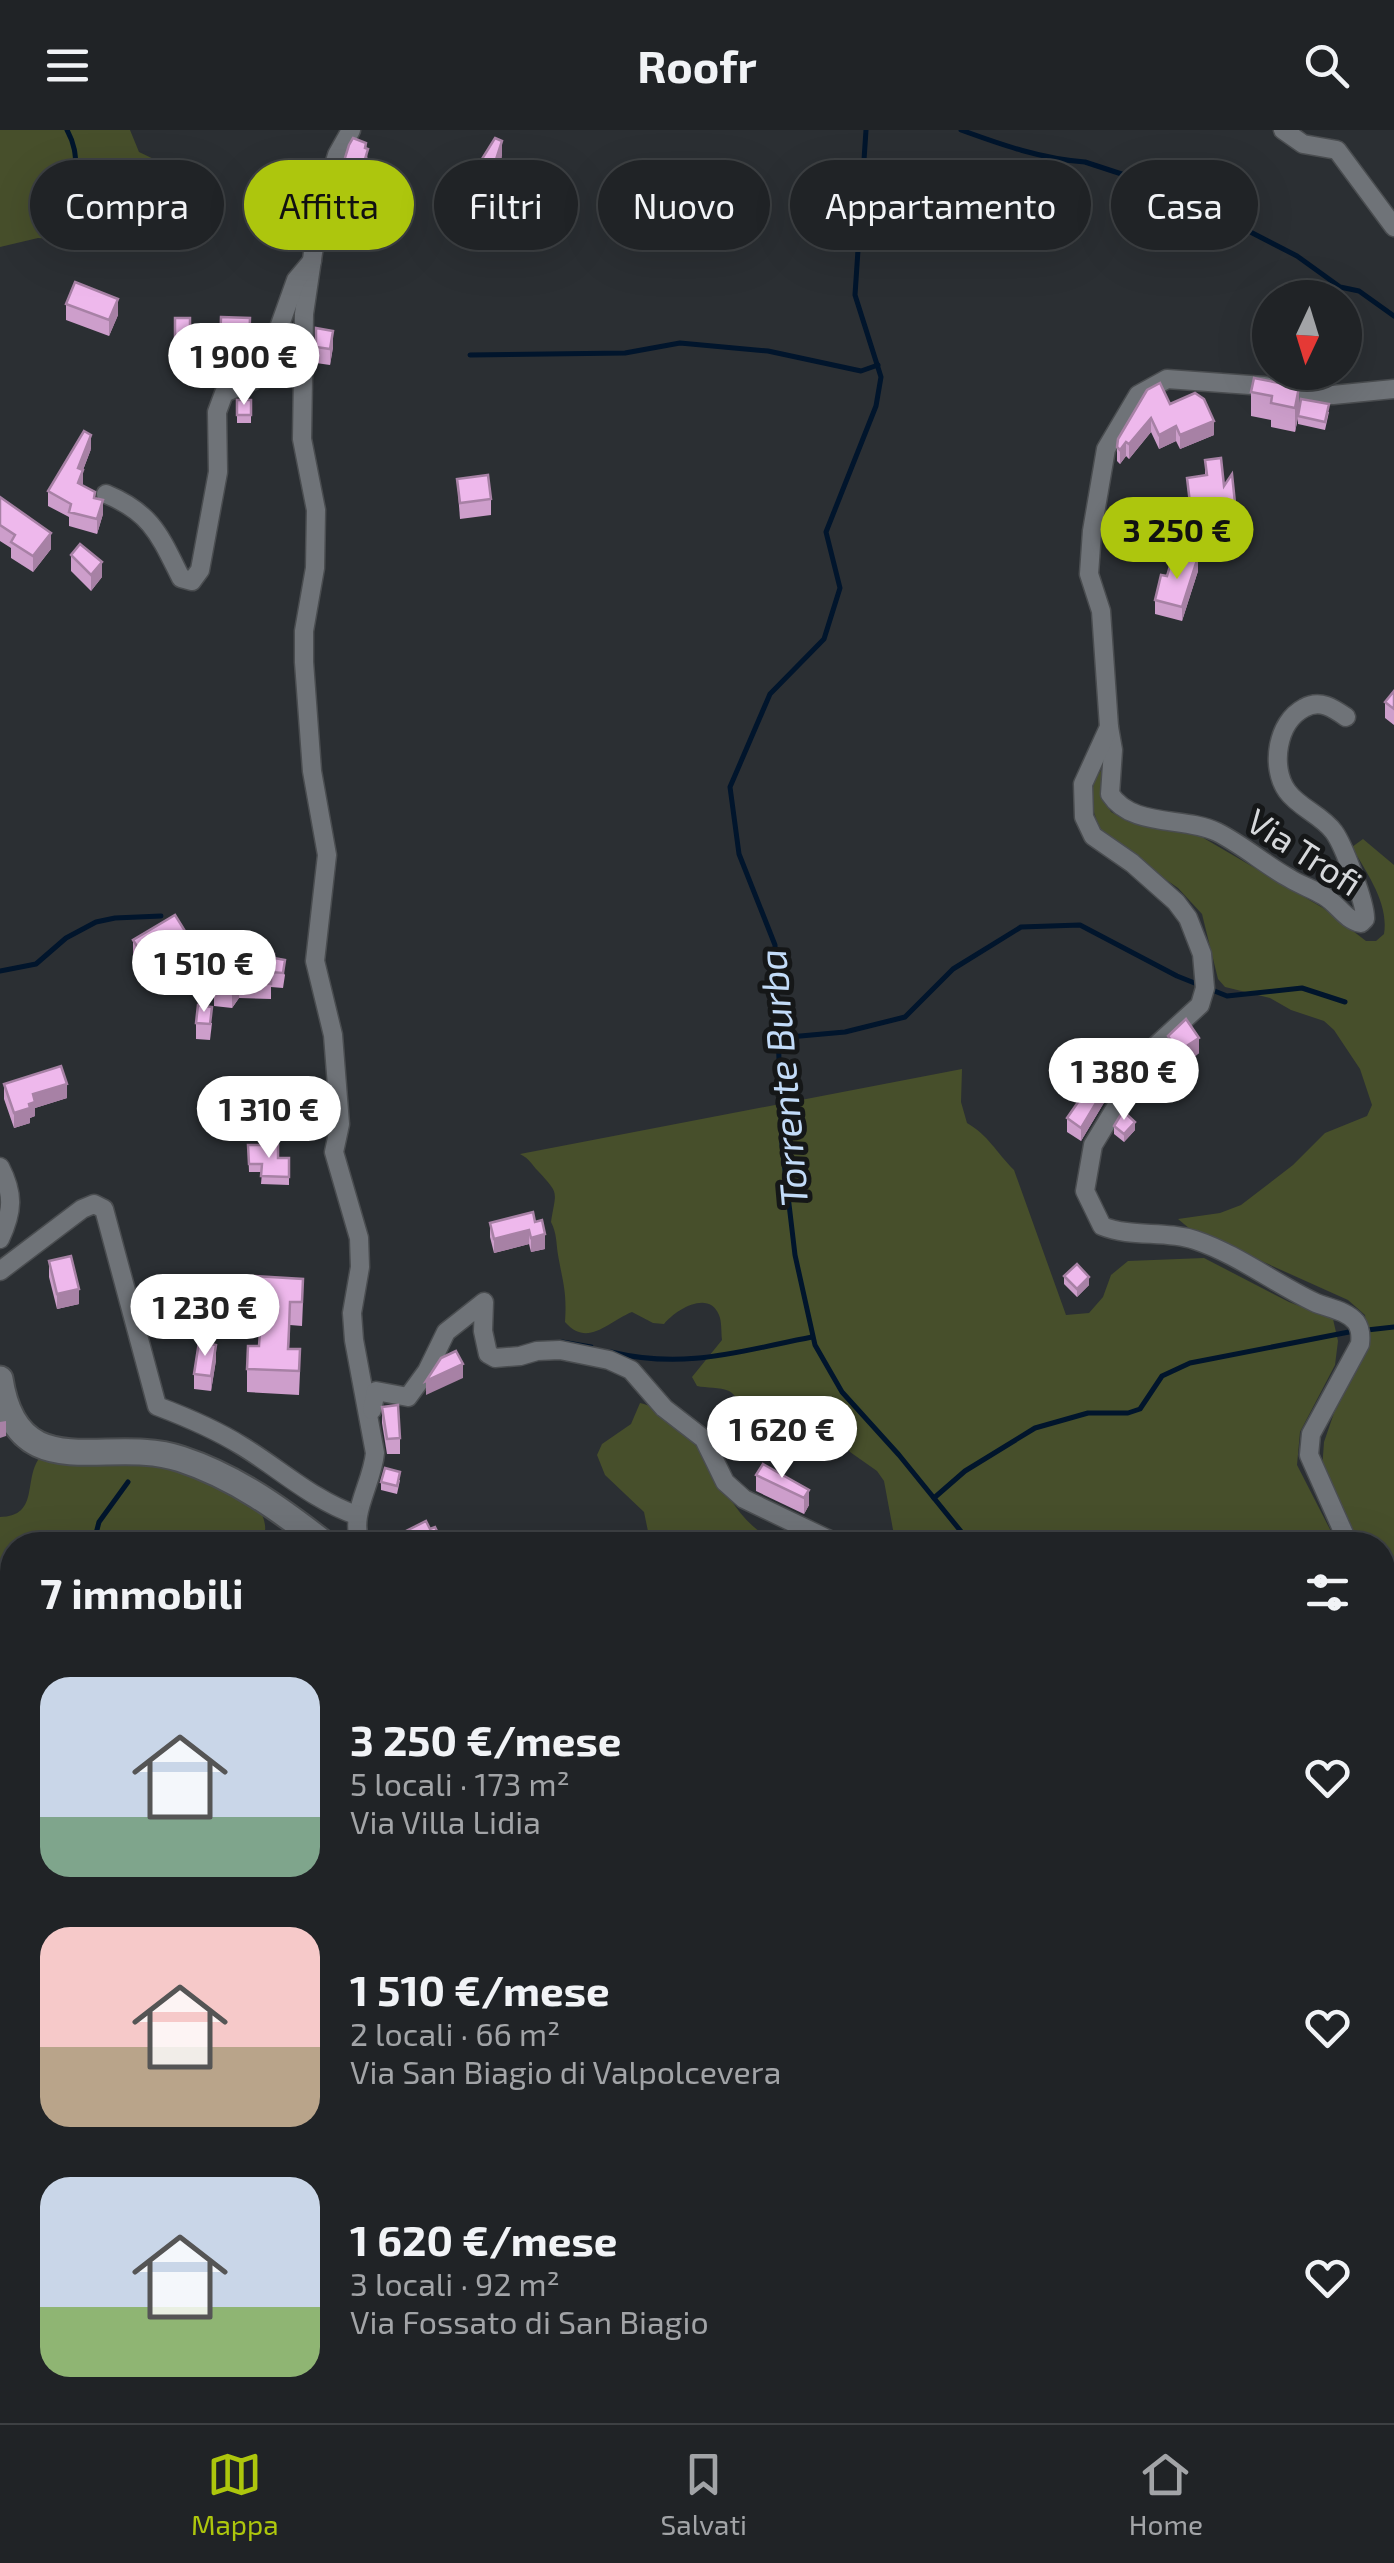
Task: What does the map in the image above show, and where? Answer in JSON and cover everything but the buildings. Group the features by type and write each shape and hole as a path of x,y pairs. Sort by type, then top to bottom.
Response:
{"street":[{"path":"351,130 332,169 318,219 304,314 302,439 316,510 315,568 304,631 304,662 312,771 328,855 315,962 333,1034 340,1124 334,1152 360,1238 352,1313 375,1453 373,1472 354,1524 357,1532"},
{"path":"1283,130 1302,144 1337,150 1394,228"},
{"path":"106,494 134,505 157,528 181,578 192,581 200,570 218,472 217,412 224,393 254,380 270,354 296,280 312,261"},
{"path":"1343,1532 1309,1455 1311,1434 1360,1344 1358,1323 1196,1240 1159,1232 1126,1233 1102,1226 1085,1191 1093,1145 1150,1051 1200,1005 1204,988 1202,954 1188,918 1176,902 1088,827 1083,784 1109,726 1102,611 1089,574 1106,449 1138,394 1167,379 1316,394 1394,389"},
{"name":"Via Trofi","path":"1109,726 1113,750 1110,794 1117,803 1139,816 1192,823 1216,832 1328,898 1349,919 1360,923 1366,919 1366,904 1335,832 1285,788 1278,761 1285,727 1301,709 1321,704 1346,717"},
{"path":"0,1167 9,1183 12,1209 0,1238"},
{"path":"0,1270 82,1210 94,1204 104,1208 157,1406 229,1438 317,1497 356,1516"},
{"path":"369,1422 376,1391 408,1398 427,1372 446,1332 484,1302 483,1331 488,1354 495,1358 560,1350 609,1360 631,1370 664,1408 704,1439 726,1482 744,1499 813,1532"},
{"path":"0,1379 12,1419 32,1443 62,1452 140,1451 175,1456 221,1472 307,1532"}],"green space":[{"path":"0,130 130,130 139,152 156,160 30,160 30,240 0,247"},
{"path":"1103,768 1101,793 1111,812 1129,822 1195,833 1323,908 1366,941 1376,941 1384,934 1385,922 1376,889 1352,847 1363,839 1394,865 1394,1532 1353,1532 1322,1470 1324,1442 1334,1413 1368,1350 1365,1315 1348,1300 1190,1229 1178,1219 1220,1213 1241,1205 1293,1165 1325,1133 1367,1116 1372,1105 1360,1069 1324,1021 1270,998 1225,987 1218,979 1202,914 1178,888 1107,839 1102,831 1092,804 1097,776"},
{"path":"962,1069 961,1102 967,1123 1014,1170 1066,1315 1089,1313 1103,1297 1111,1275 1128,1261 1204,1258 1289,1302 1333,1319 1338,1341 1335,1365 1300,1432 1297,1465 1331,1532 893,1532 884,1481 877,1471 850,1452 837,1422 827,1418 800,1431 768,1433 752,1424 729,1391 697,1386 692,1377 722,1340 720,1318 708,1303 692,1304 664,1324 632,1312 590,1333 582,1333 565,1322 564,1288 551,1222 555,1194 520,1154"},
{"path":"640,1403 673,1423 706,1458 742,1515 761,1532 648,1532 644,1512 605,1475 597,1455 602,1444 631,1424"},
{"path":"41,1456 156,1456 257,1505 265,1532 0,1532 0,1517 13,1515 26,1503"}],"waterway":[{"path":"67,130 75,160"},
{"name":"Torrente Burba","path":"866,130 855,295 881,377 876,406 826,532 840,588 824,639 770,694 730,787 739,854 775,945 782,1145 795,1255 815,1345 842,1392 961,1532"},
{"path":"961,130 1038,155 1085,162 1198,199 1233,223 1297,256 1340,287 1359,291 1394,316"},
{"path":"470,355 625,353 680,343 768,351 861,371 878,365"},
{"path":"0,971 36,964 66,938 96,922 161,916"},
{"path":"778,1038 845,1032 905,1017 953,969 1021,927 1080,925 1177,976 1227,996 1302,988 1345,1002"},
{"path":"934,1498 965,1471 1035,1428 1088,1413 1128,1413 1140,1409 1162,1376 1190,1363 1394,1327"},
{"path":"611,1352 688,1359 812,1337"},
{"path":"562,1342 591,1347"},
{"path":"96,1532 99,1522 128,1482"}]}
